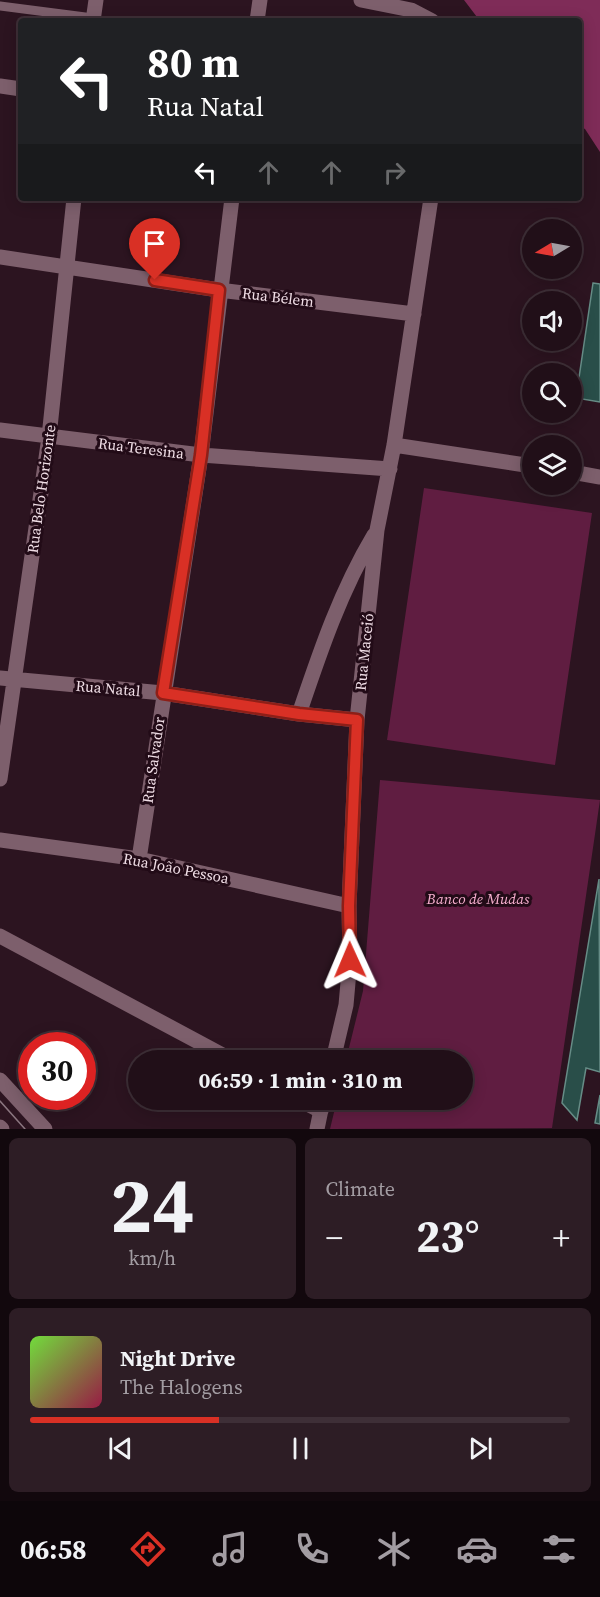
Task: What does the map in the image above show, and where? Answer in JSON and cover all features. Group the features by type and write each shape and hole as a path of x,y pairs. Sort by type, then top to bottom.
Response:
{"street":[{"path":"93,18 96,0"},
{"path":"257,18 260,0"},
{"path":"362,0 411,10 426,18"},
{"path":"0,86 18,89"},
{"name":"Rua Belo Horizonte","path":"0,779 6,679 48,437 69,266 74,201"},
{"name":"Rua Salvador","path":"139,859 201,455 219,290 232,201"},
{"name":"Rua Maceió","path":"335,1050 346,1005 350,960 349,906 357,720 377,530 394,445 431,201"},
{"name":"Rua Bélem","path":"0,257 219,290 414,314"},
{"name":"Rua Teresina","path":"0,430 201,455 390,469"},
{"path":"394,445 522,464"},
{"path":"582,474 600,477"},
{"name":"Rua Maceió","path":"299,714 335,610 355,567 377,530"},
{"name":"Rua Natal","path":"6,679 163,693 299,714 357,720"},
{"name":"Rua João Pessoa","path":"0,840 139,859 349,906"},
{"path":"0,936 214,1050"},
{"path":"0,1080 45,1129"},
{"path":"317,1129 321,1110"}],"lane":[{"path":"0,6 86,18"}],"green space":[{"path":"424,488 592,513 555,765 387,740"},
{"name":"Banco de Mudas","path":"380,780 600,800 552,1128 330,1129 335,1110 473,1110 473,1050 348,1050 363,991"}],"shaded area":[{"path":"464,0 600,0 600,152 582,128 582,18 478,18"}],"building":[{"path":"593,283 600,284 600,402 582,399 581,363"},
{"path":"599,879 600,1072 586,1068 577,1120 562,1103"},
{"path":"600,1095 600,1124 595,1123"}],"tram line":[{"path":"0,1101 25,1129"}],"route":[{"path":"155,280 219,290 201,455 163,693 299,714 357,720 349,906 350,960"}]}
